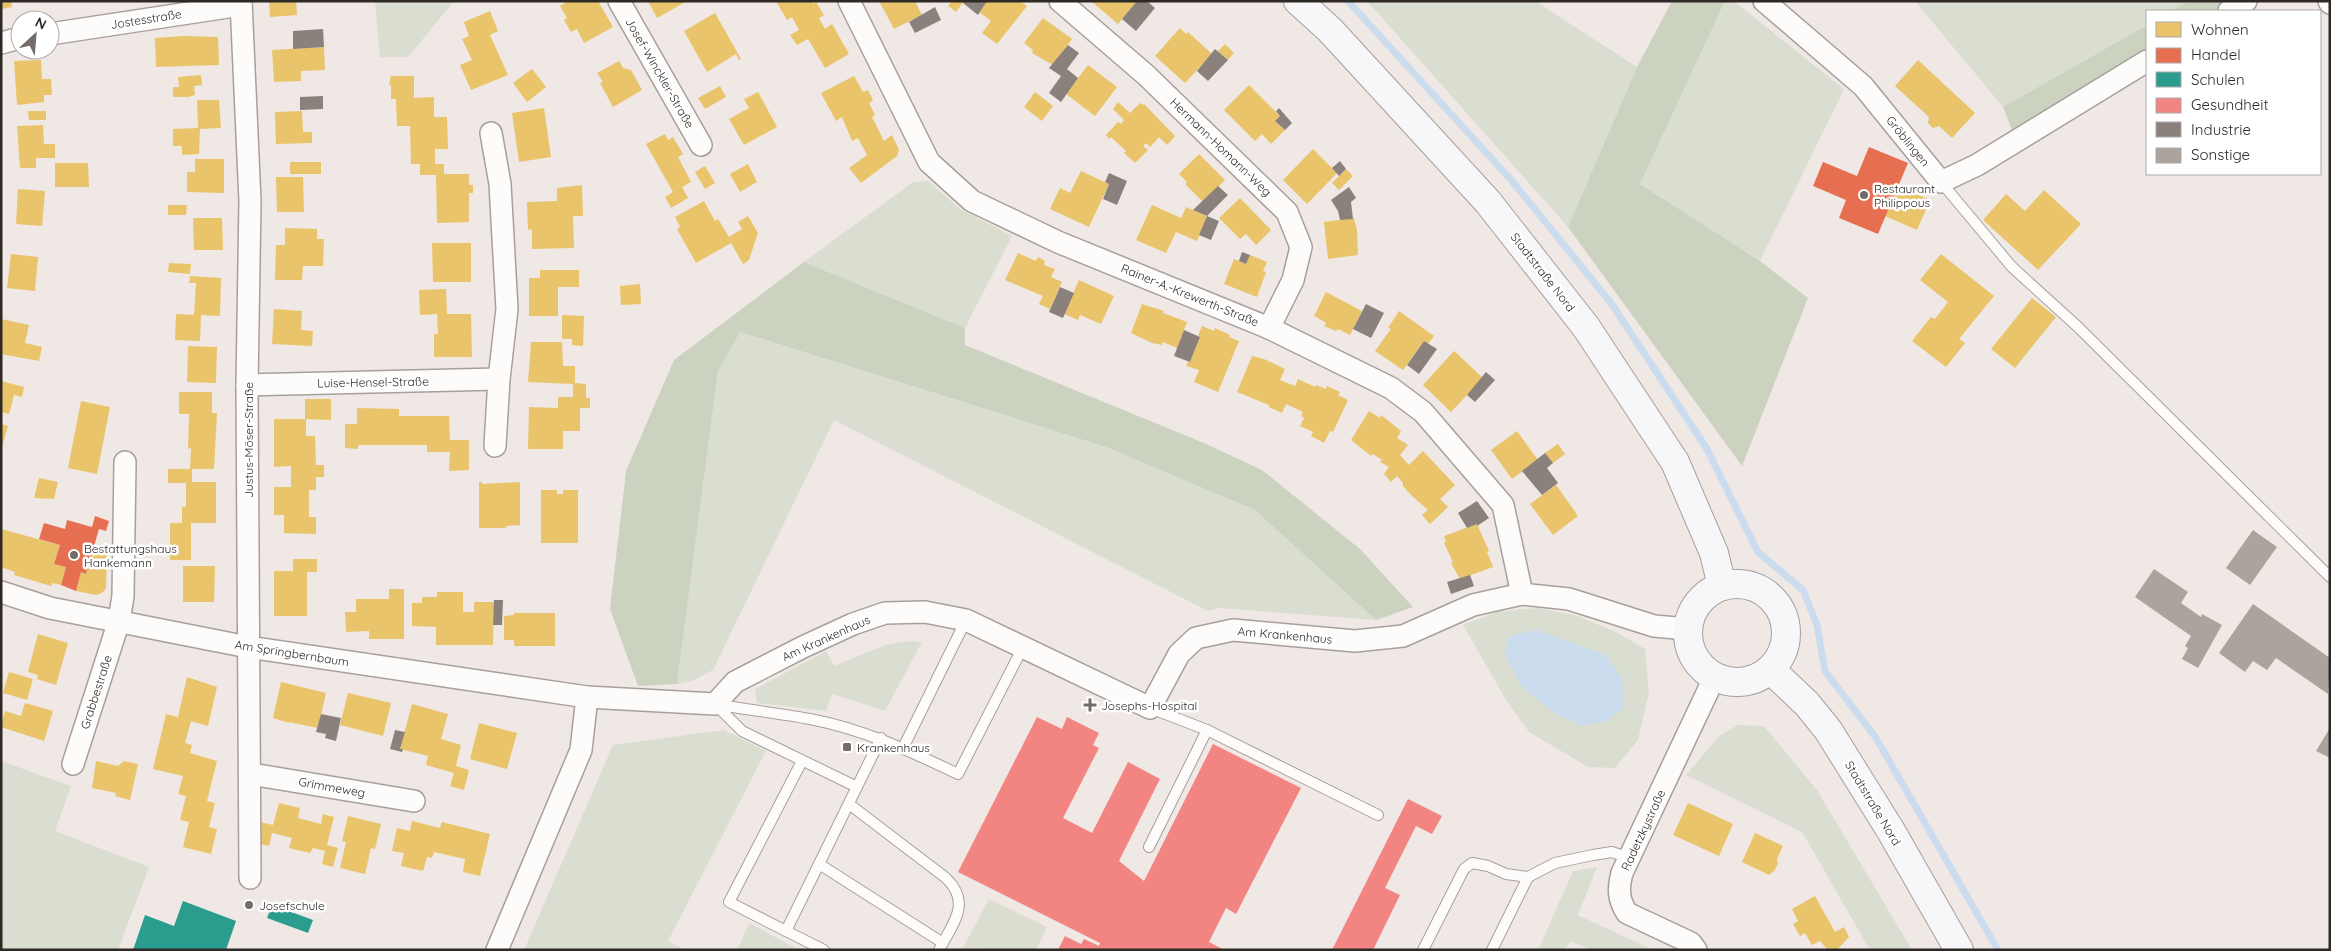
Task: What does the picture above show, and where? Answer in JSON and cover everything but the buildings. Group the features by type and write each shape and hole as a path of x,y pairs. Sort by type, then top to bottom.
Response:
{"main road":[{"name":"Stadtstraße Nord","path":"1298,1 1330,30 1488,202 1586,327 1674,462 1714,553 1722,586"},
{"path":"1742,584 1757,588 1770,596 1782,613 1785,623 1785,643 1782,653 1770,669 1758,677 1739,682 1715,676 1696,659 1691,649 1688,629 1692,615 1702,599 1722,586 1742,584"},
{"name":"Stadtstraße Nord","path":"1770,669 1807,704 1828,730 1891,831 1959,950"}],"street":[{"name":"Josef-Winckler-Straße","path":"619,1 702,145"},
{"name":"Rainer-A.-Krewerth-Straße","path":"849,1 929,162 972,201 1058,242 1269,328 1391,388 1424,412 1503,505 1522,594"},
{"name":"Hermann-Homann-Weg","path":"1060,1 1146,75 1287,212 1301,247 1294,280 1269,328"},
{"name":"Gröblingen","path":"1764,1 1863,86 1941,182"},
{"path":"2231,10 2246,1"},
{"name":"Jostesstraße","path":"60,32 241,3"},
{"name":"Justus-Möser-Straße","path":"241,3 250,201 247,385 248,647 251,774 250,878"},
{"path":"1941,182 1977,165 2146,62"},
{"path":"491,133 500,184 507,309 499,379 495,446"},
{"name":"Luise-Hensel-Straße","path":"247,385 499,379"},
{"name":"Grabbestraße","path":"72,764 120,621 123,596 125,462"},
{"name":"Am Springbernbaum","path":"1,592 50,608 248,647 587,697"},
{"name":"Am Krankenhaus","path":"715,704 735,682 802,647 853,624 885,613 924,612 966,620 1150,708 1180,654 1196,638 1233,630 1355,641 1403,636 1473,606 1522,594 1570,599 1654,626 1688,629"},
{"name":"Radetzkystraße","path":"1696,950 1691,943 1627,913 1621,903 1618,889 1622,873 1715,676"},
{"path":"497,950 581,750 587,697 715,704"},
{"name":"Grimmeweg","path":"251,774 414,801"}],"lane":[{"path":"1941,182 2012,267 2078,326 2330,576"},
{"path":"904,748 966,620"},
{"path":"715,704 810,719 881,738 958,774 1023,647"},
{"path":"715,704 742,731 857,787"},
{"path":"1150,708 1207,730 1378,815"},
{"path":"1149,847 1207,730"},
{"path":"786,931 881,738"},
{"path":"802,761 729,902 824,950"},
{"path":"819,864 941,947 960,908 957,888 849,804"},
{"path":"1423,950 1464,869 1472,863 1488,866 1506,874 1528,877 1556,863 1593,855 1612,852 1629,858"},
{"path":"1492,950 1528,877"}],"shaded area":[{"path":"375,1 454,1 408,57 380,57"},
{"path":"1367,1 1535,1 1637,67 1568,227"},
{"path":"1725,1 1734,1 1844,89 1760,261 1640,184"},
{"path":"1915,1 2189,1 2173,10 2146,10 2146,26 2003,107"},
{"path":"928,181 960,209 1012,236 965,328 804,262 913,182"},
{"path":"739,332 1106,447 1255,510 1376,620 1218,608 1208,611 834,420 713,670 692,681 677,684 718,371"},
{"path":"1537,608 1575,615 1616,632 1645,649 1649,692 1638,740 1615,768 1588,767 1529,732 1506,700 1463,625 1497,612","holes":["1505,655 1553,712 1521,686"]},
{"path":"910,641 922,642 885,711 832,694 826,711 757,703 755,689 826,651 834,666 885,645"},
{"path":"1738,725 1764,726 1817,790 1912,950 1870,950 1802,832 1686,775 1719,736"},
{"path":"724,730 766,751 668,941 685,950 524,950 613,745"},
{"path":"1,761 71,786 55,831 149,867 118,950 1,950"},
{"path":"1597,867 1578,915 1653,950 1591,950 1571,941 1564,950 1538,950 1573,871"},
{"path":"989,899 1047,927 1036,950 963,948"},
{"path":"749,923 799,950 737,950"}],"green space":[{"path":"1672,1 1725,1 1640,184 1760,261 1808,298 1742,466 1568,227 1637,67"},
{"path":"2189,1 2233,1 2218,10 2173,10"},
{"path":"2146,26 2146,52 2012,130 2003,107"},
{"path":"804,262 965,328 965,345 1204,443 1262,470 1360,549 1413,607 1376,620 1255,510 1106,447 740,332 718,371 677,684 638,686 610,609 626,471 674,360"}],"water":[{"path":"1537,630 1606,655 1622,679 1624,707 1607,721 1581,726 1553,712 1521,686 1505,655 1509,636"}],"waterway":[{"path":"1348,1 1512,181 1611,303 1707,449 1758,552 1803,590 1817,625 1825,671 1876,738 1998,950"}],"place":[{"name":"Restaurant Philippous","path":"1864,195"},
{"name":"Bestattungshaus Hankemann","path":"74,555"},
{"name":"Josephs-Hospital","path":"1090,705"},
{"name":"Krankenhaus","path":"847,747"},
{"name":"Josefschule","path":"249,905"}]}
